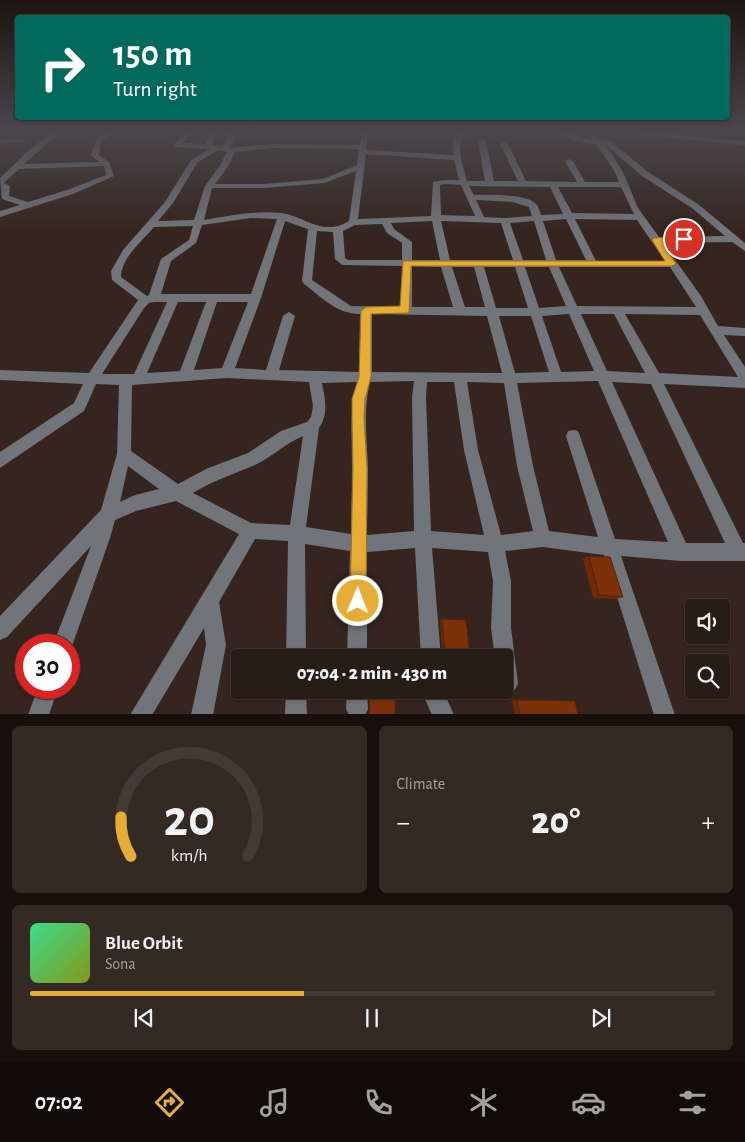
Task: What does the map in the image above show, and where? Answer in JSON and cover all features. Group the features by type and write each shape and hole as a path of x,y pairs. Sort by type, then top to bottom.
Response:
{"street":[{"path":"20,164 0,184 6,186 5,197 28,205"},
{"path":"17,167 97,164"},
{"path":"0,214 70,192 110,176 110,170 106,164"},
{"path":"193,164 169,203 127,252 115,275 149,299 255,298"},
{"path":"0,461 79,407 92,379 149,299 166,259 193,241 209,186 225,164"},
{"path":"460,164 464,183 481,219"},
{"path":"486,164 490,184"},
{"path":"514,164 524,185"},
{"path":"571,164 582,184"},
{"path":"614,164 634,208 657,240 745,378"},
{"path":"634,164 645,174 695,206 745,248"},
{"path":"209,186 264,186 324,181 361,166"},
{"path":"353,222 361,166"},
{"path":"460,310 443,255 436,218 436,184 444,182 524,185 624,185"},
{"path":"553,185 592,262"},
{"path":"471,197 526,202 532,206 552,263 681,552"},
{"path":"151,224 199,223 252,215 282,216 313,228 338,230 345,228 353,222 436,218 505,221 569,216 640,217"},
{"path":"227,373 255,298 282,216"},
{"path":"385,221 390,230 407,242 406,310"},
{"path":"505,221 557,378"},
{"path":"313,228 307,281 344,308 366,311 703,311"},
{"path":"338,230 340,259 343,262 592,262 672,264"},
{"path":"657,240 745,239"},
{"path":"478,262 510,378 525,466 543,539"},
{"path":"67,634 102,538 124,454 132,380 174,298"},
{"path":"185,376 213,298"},
{"path":"124,454 177,492 250,531 275,531 359,544 423,540 495,544 543,539 611,547 681,552 742,552 655,379 617,310"},
{"path":"357,649 360,468 358,417 359,399 365,377 366,311"},
{"path":"271,375 288,316"},
{"path":"714,330 745,332"},
{"path":"0,375 132,380 227,373 314,378 557,378 603,376 745,383"},
{"path":"296,649 298,534 312,426 318,418 320,406 314,378"},
{"path":"422,378 419,397 423,540 430,649"},
{"path":"460,378 471,450 495,544 502,581 501,628 504,649"},
{"path":"0,630 108,515 135,503 177,492 211,474 253,458 286,436 312,426"},
{"path":"573,436 665,714"},
{"path":"140,714 210,601 250,531"},
{"path":"202,714 216,645 210,601"},
{"path":"38,714 44,699"},
{"path":"296,699 296,714"},
{"path":"435,699 444,714"}],"building":[{"path":"589,556 610,557 623,597 599,595"},
{"path":"442,619 466,620 469,649 445,649"},
{"path":"369,699 395,699 395,714 368,714"},
{"path":"517,700 575,701 578,714 520,714"}],"route":[{"path":"358,601 360,468 358,417 359,399 365,377 366,311 406,310 406,263 625,262 672,264 657,240 684,239"}]}
